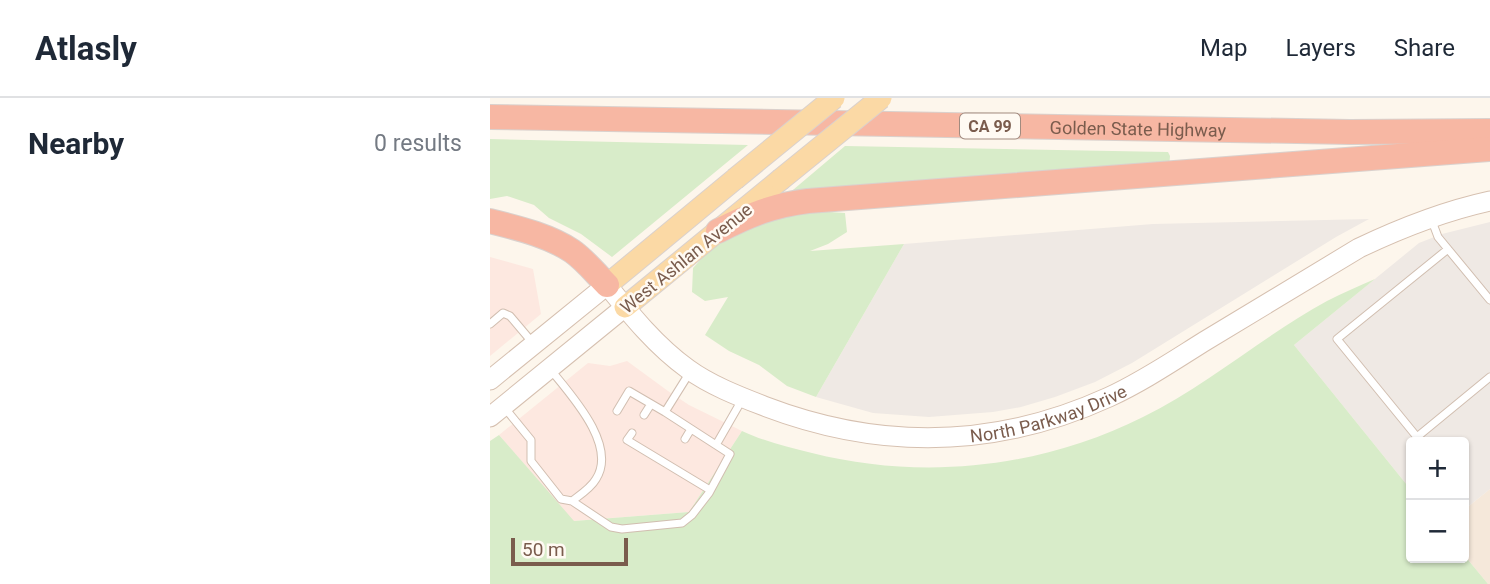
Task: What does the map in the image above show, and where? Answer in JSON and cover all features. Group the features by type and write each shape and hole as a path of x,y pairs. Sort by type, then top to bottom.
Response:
{"highway":[{"name":"Golden State Highway","path":"490,117 1372,132 1490,131"},
{"path":"718,231 761,210 808,201 1490,149"},
{"path":"490,221 522,229 572,251 607,285"}],"main road":[{"name":"West Ashlan Avenue","path":"607,285 834,98"},
{"name":"West Ashlan Avenue","path":"625,307 881,98"}],"street":[{"name":"North Parkway Drive","path":"607,285 661,346 691,371 743,398 783,414 863,433 903,438 955,438 1027,426 1110,397 1359,248 1394,230 1465,206 1490,201"},
{"name":"West Ashlan Avenue","path":"491,377 607,285"},
{"name":"West Ashlan Avenue","path":"497,411 625,307"}],"lane":[{"path":"1431,217 1438,237 1490,300"},
{"path":"1447,249 1337,338 1417,437 1490,377"},
{"path":"490,324 503,313 510,316 534,345"},
{"path":"549,369 582,409 595,431 601,449 600,472 595,482 572,501"},
{"path":"665,412 691,371"},
{"path":"497,411 531,440 531,461 561,499 572,501 611,527 622,529 682,523 692,515 710,490 730,454 629,391 617,411"},
{"path":"716,445 743,398"},
{"path":"644,415 651,404"},
{"path":"685,439 691,429"},
{"path":"632,433 627,440 671,462 710,490"}],"shaded area":[{"path":"1369,219 1132,363 1095,382 1055,397 993,412 929,417 873,413 816,397 904,244 1153,224"},
{"path":"1490,222 1490,489 1469,506 1469,437 1406,437 1406,484 1294,345 1419,243 1442,234"},
{"path":"490,257 533,269 541,314 490,356"},
{"path":"627,361 689,405 742,431 689,512 573,521 499,435 588,363 610,366"},
{"path":"1490,489 1490,584 1469,561 1469,506"}],"green space":[{"path":"490,139 748,145 612,257 581,234 549,218 534,205 507,196 490,199"},
{"path":"845,146 1168,152 1170,156 1169,168 787,195"},
{"path":"798,210 845,213 847,232 810,251 904,244 816,397 787,386 759,365 729,351 705,335 728,297 705,301 692,292 693,268 714,245 746,224"},
{"path":"1375,279 1294,345 1406,484 1406,563 1469,561 1488,584 490,584 490,441 499,435 574,521 689,512 742,431 768,441 854,462 896,466 981,465 1064,448 1143,417 1333,298"}]}
